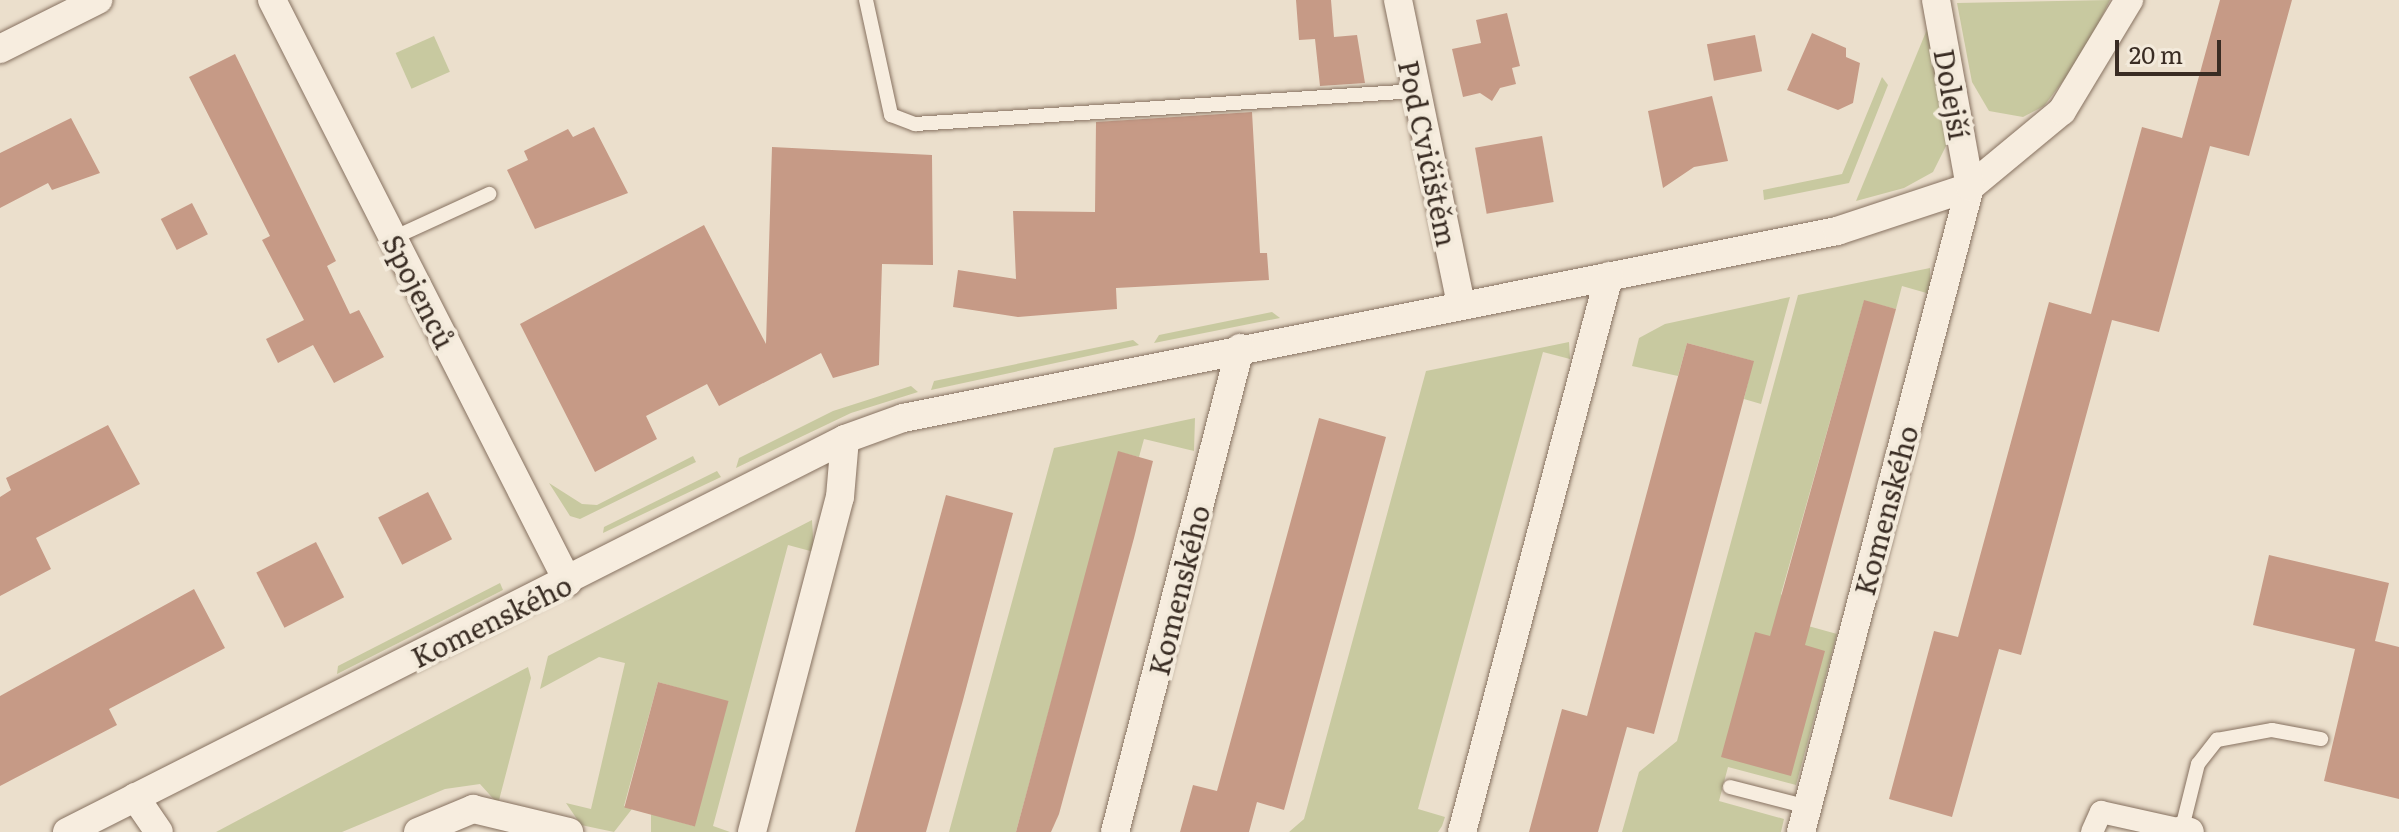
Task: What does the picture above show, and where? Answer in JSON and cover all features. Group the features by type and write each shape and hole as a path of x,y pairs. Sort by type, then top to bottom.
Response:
{"street":[{"path":"0,49 98,0"},
{"name":"Spojenců","path":"272,0 568,582"},
{"name":"Pod Cvičištěm","path":"1398,0 1461,305"},
{"name":"Dolejší","path":"1936,0 1970,187"},
{"name":"Komenského","path":"67,832 568,582 845,439 916,415 1837,231 1970,187 2062,111 2129,0"},
{"name":"Komenského","path":"1804,820 1970,187"},
{"path":"1462,832 1609,276"},
{"name":"Komenského","path":"1115,832 1240,348"},
{"path":"752,832 840,497 845,439"},
{"path":"135,797 159,832"},
{"path":"418,832 473,809 569,832"},
{"path":"2092,832 2101,812 2184,831"}],"lane":[{"path":"866,0 891,115 915,124 1416,91"},
{"path":"393,238 489,194"},
{"path":"2184,831 2198,764 2217,740 2272,730 2321,739"},
{"path":"1730,787 1804,820"}],"green space":[{"path":"2110,0 2083,55 2044,106 2023,117 1989,111 1972,82 1957,3"},
{"path":"1928,27 1947,144 1933,172 1904,188 1856,201"},
{"path":"434,36 450,72 411,89 396,53"},
{"path":"1882,77 1888,85 1849,183 1764,200 1763,190 1842,174"},
{"path":"1930,268 1930,294 1902,286 1896,309 1864,301 1781,594 1801,624 1837,634 1796,785 1728,767 1719,801 1784,819 1781,832 1622,832 1639,772 1677,741 1798,295"},
{"path":"1790,297 1761,404 1744,399 1753,361 1687,343 1678,376 1632,366 1639,338 1665,324"},
{"path":"1272,312 1280,318 1154,343 1159,335"},
{"path":"1133,340 1139,345 931,390 934,381"},
{"path":"1569,342 1570,359 1543,352 1418,809 1445,817 1442,826 1438,832 1289,832 1304,819 1426,371"},
{"path":"911,386 918,392 851,413 736,468 739,458 833,411"},
{"path":"1195,418 1194,451 1144,439 1139,457 1119,452 1016,832 949,832 1054,448"},
{"path":"693,456 696,462 580,519 570,516 549,483 582,504 597,505"},
{"path":"717,471 721,477 603,533 604,527"},
{"path":"812,520 814,552 788,545 713,826 730,832 651,832 651,814 694,826 727,702 658,682 624,806 632,809 614,832 581,825 566,803 591,809 625,663 599,657 540,689 548,656"},
{"path":"500,583 503,590 337,674 338,666"},
{"path":"528,667 531,678 498,804 480,784 445,789 342,832 216,832"}],"building":[{"path":"1296,0 1331,0 1334,37 1357,35 1365,83 1320,86 1315,39 1299,40"},
{"path":"2220,0 2292,0 2249,156 2210,146 2159,332 2112,320 2021,655 1999,649 1952,817 1889,799 1934,631 1958,637 2049,302 2091,314 2142,127 2182,138"},
{"path":"1507,13 1520,66 1512,68 1516,84 1500,88 1492,101 1480,93 1463,97 1452,49 1481,43 1476,20"},
{"path":"1812,33 1846,48 1846,57 1860,63 1853,103 1838,110 1787,90"},
{"path":"1755,35 1762,71 1714,81 1707,44"},
{"path":"235,54 336,261 327,266 350,314 359,310 384,357 334,383 313,345 278,363 266,339 304,320 262,240 270,236 189,77"},
{"path":"1712,96 1728,161 1694,167 1663,188 1648,111"},
{"path":"1252,112 1260,253 1267,253 1269,280 1116,288 1117,309 1018,317 953,307 958,270 1016,279 1013,211 1095,212 1096,122"},
{"path":"71,118 100,173 52,190 48,183 0,208 0,153"},
{"path":"594,127 628,193 535,229 507,170 528,160 524,151 568,129 573,137"},
{"path":"1542,136 1554,202 1487,214 1475,148"},
{"path":"772,147 932,155 933,265 882,264 879,365 833,378 821,353 719,406 707,384 646,416 657,439 595,472 520,324 704,225 766,344"},
{"path":"192,203 208,234 177,250 161,219"},
{"path":"1864,300 1896,309 1805,645 1825,651 1791,776 1721,757 1755,632 1770,636"},
{"path":"1687,343 1754,361 1654,734 1627,727 1598,832 1529,832 1562,709 1587,716"},
{"path":"1319,418 1386,437 1284,810 1257,802 1249,832 1180,832 1193,785 1217,791"},
{"path":"108,425 140,484 36,538 51,569 0,596 0,497 11,490 6,478"},
{"path":"1118,451 1153,461 1134,538 1059,814 1051,832 1016,832"},
{"path":"428,492 452,539 402,565 378,517"},
{"path":"946,495 1013,513 963,700 926,832 855,832"},
{"path":"316,542 344,597 284,628 256,572"},
{"path":"2269,555 2389,583 2375,641 2399,647 2399,799 2324,781 2355,649 2253,625"},
{"path":"194,589 225,648 109,709 117,725 0,786 0,696"},
{"path":"658,682 729,701 695,826 624,808"}]}
